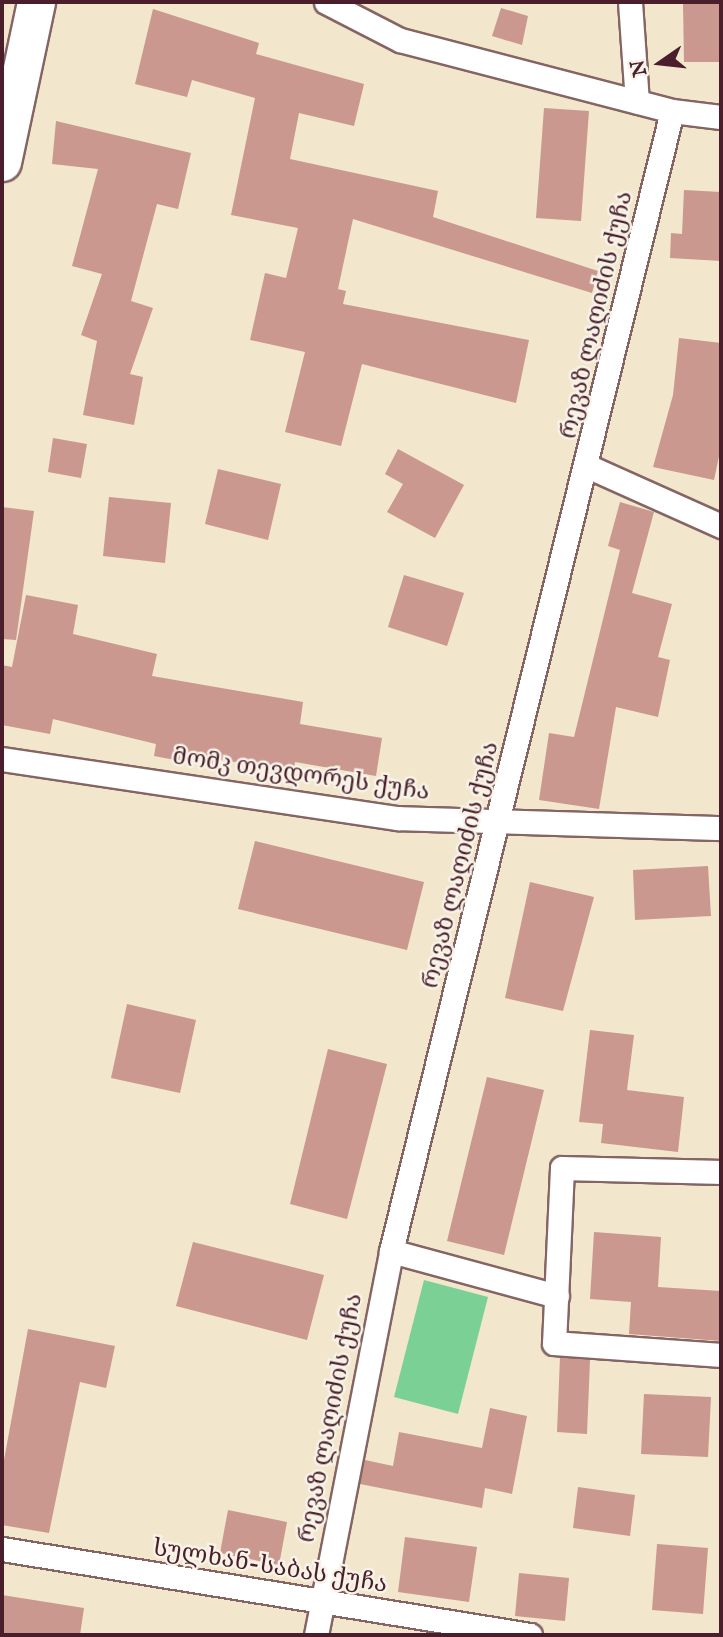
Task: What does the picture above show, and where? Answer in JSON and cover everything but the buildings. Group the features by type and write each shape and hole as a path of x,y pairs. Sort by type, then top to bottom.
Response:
{"main road":[{"path":"2,162 36,2"}],"street":[{"path":"326,2 400,40 672,111 721,117"},
{"path":"630,2 637,102"},
{"name":"რევაზ ლაღიძის ქუჩა","path":"316,1635 391,1251 587,466 672,111"},
{"path":"587,466 721,526"},
{"name":"მომკ თევდორეს ქუჩა","path":"2,759 398,817 498,824 721,828"},
{"path":"721,1172 562,1168 554,1343 721,1356"},
{"path":"391,1251 557,1296"},
{"name":"სულხან-საბას ქუჩა","path":"2,1549 530,1635"}],"green space":[{"path":"424,1280 488,1297 458,1414 394,1397"}]}
